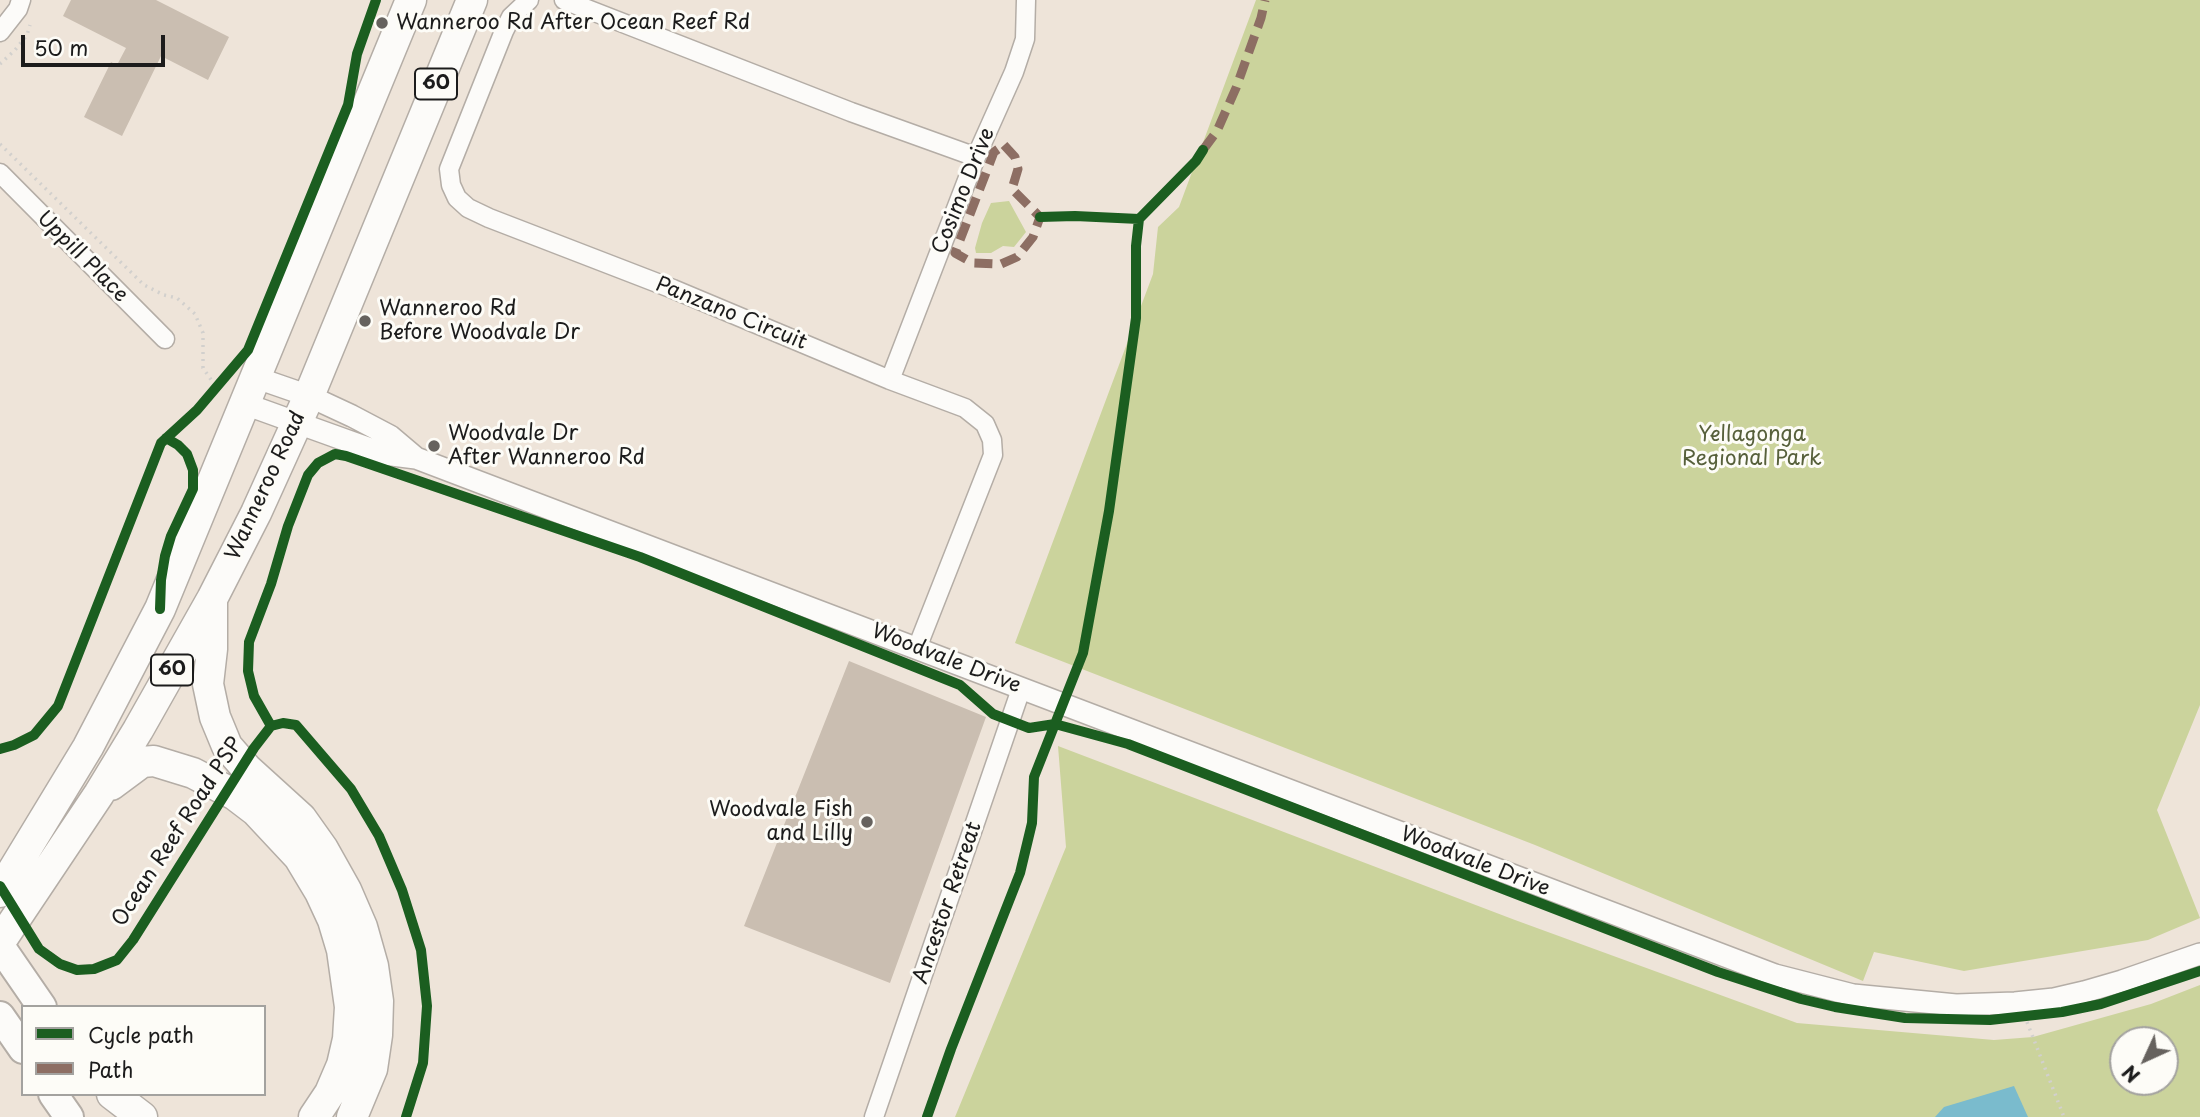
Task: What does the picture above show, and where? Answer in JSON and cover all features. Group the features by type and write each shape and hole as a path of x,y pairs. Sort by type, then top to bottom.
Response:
{"highway":[{"name":"60","path":"11,892 160,609 411,0"},
{"name":"Wanneroo Road","path":"0,944 11,892 100,794 212,599 256,513 309,396 472,0"},
{"path":"212,599 212,649 208,684 215,717 227,746 247,769 301,818 323,849 346,890 370,953 377,1001 377,1035 372,1069 352,1117"},
{"path":"100,794 142,762 154,761 172,766 193,773 235,795 256,811 299,857 333,920 342,950 350,1007 348,1039 342,1065 330,1093 314,1117"},
{"path":"115,1096 142,1117"}],"main road":[{"path":"0,944 41,1005"},
{"path":"0,1016 21,1046"},
{"path":"54,1096 69,1117"},
{"path":"103,1096 117,1117"}],"street":[{"path":"0,32 18,9 21,0"},
{"name":"Panzano Circuit","path":"529,0 519,7 504,31 449,169 451,185 457,198 468,208 489,218 673,289 890,380 965,408 985,425 992,440 993,455 988,472 917,648"},
{"path":"564,0 851,113 976,157"},
{"name":"Cosimo Drive","path":"890,380 976,157 1014,72 1025,39 1026,0"},
{"name":"Uppill Place","path":"0,173 165,340"},
{"name":"Woodvale Drive","path":"251,391 309,396 390,436 416,458"},
{"name":"Woodvale Drive","path":"251,391 296,423 384,454 416,458 1775,975 1853,995 1956,1005 2015,1003 2054,999 2084,992 2200,954"},
{"name":"Ancestor Retreat","path":"874,1117 1021,689"}],"path":[{"path":"0,144 144,285 177,299 195,314 203,333 203,368 216,387"},
{"path":"207,398 224,378"},
{"path":"2038,1015 2019,1017 2064,1117"}],"green space":[{"name":"Yellagonga Regional Park","path":"1256,0 2200,0 2200,705 2157,810 2200,918 2148,940 1964,971 1874,952 1863,981 1535,845 1015,643 1153,274 1158,227 1179,207"},
{"path":"1009,201 1026,232 1014,247 1003,246 991,253 976,253 982,223 991,203"},
{"path":"1058,746 1515,920 1797,1023 1994,1040 2033,1037 2151,1004 2200,985 2200,1117 955,1117 1066,847"}],"water":[{"path":"2014,1086 2028,1117 1935,1117 1944,1107"}],"building":[{"path":"71,0 156,0 229,37 208,80 161,56 122,136 84,117 111,62 117,65 126,48 63,16"},
{"name":"Woodvale Fish and Lilly","path":"849,661 986,717 890,983 744,926"}],"marked path":[{"path":"1203,150 1217,131 1236,88 1265,0"},
{"path":"1004,145 1015,157 1018,169 1012,189 1040,217 1033,237 1017,257 1001,264 973,263 955,253 994,152 1004,145"}],"cycle path":[{"path":"0,749 34,735 58,706 161,443 197,410 248,350 348,105 357,54 376,0"},
{"path":"927,1117 1020,873 1032,823 1034,777 1083,653 1109,511 1136,318 1136,246 1139,219 1196,161 1203,150"},
{"path":"1040,217 1139,219"},
{"path":"160,609 165,556 171,536 193,489 193,470 187,454 166,438"},
{"path":"271,726 254,696 248,671 249,642 308,475 318,463 335,454 640,557 960,685 993,714 1029,728 1055,724 1128,744 1718,972 1801,999 1905,1018 1990,1020 2062,1012 2101,1004 2200,971"},
{"name":"Ocean Reef Road PSP","path":"0,886 39,949 60,964 77,970 94,969 117,960 133,940 254,748 271,726 283,723 296,725 351,789 379,836 402,890 421,950 427,1006 423,1063 406,1117"}],"place":[{"name":"Wanneroo Rd After Ocean Reef Rd","path":"382,23"},
{"name":"Wanneroo Rd Before Woodvale Dr","path":"365,321"},
{"name":"Woodvale Dr After Wanneroo Rd","path":"434,446"},
{"name":"Woodvale Fish and Lilly","path":"867,822"}]}
